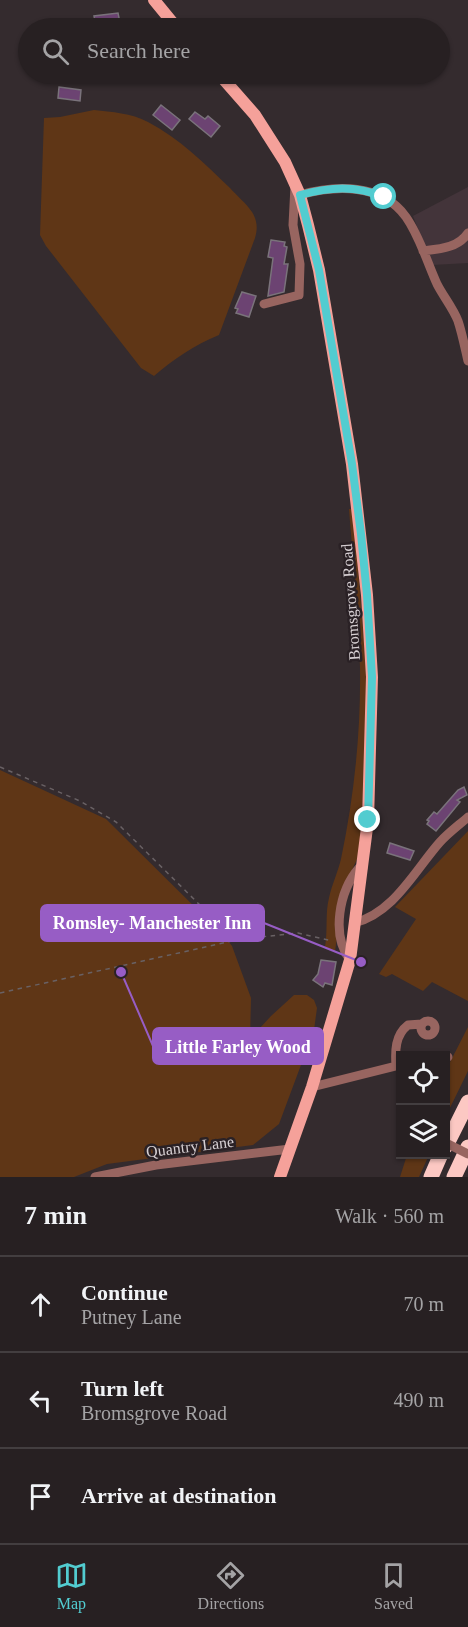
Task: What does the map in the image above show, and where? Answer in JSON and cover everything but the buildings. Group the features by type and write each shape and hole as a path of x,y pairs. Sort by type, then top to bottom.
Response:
{"highway":[{"path":"450,1136 468,1102"},
{"path":"454,1177 468,1147"},
{"path":"431,1177 439,1159"}],"main road":[{"path":"154,0 169,18"},
{"name":"Bromsgrove Road","path":"228,84 265,129 285,162 298,189 319,270 352,464 367,595 372,677 368,820 350,960 312,1087 280,1177"}],"street":[{"path":"264,304 299,295 300,264 293,225 298,189 351,189 371,192 384,197 406,216 457,319 468,361"},
{"path":"423,251 450,247 464,239 468,233"},
{"path":"354,922 365,920 389,903 441,841 468,817"},
{"path":"350,960 343,951 342,901 352,875 359,868 363,868"},
{"path":"396,1057 400,1034 408,1025 422,1024"},
{"path":"312,1087 396,1066"},
{"path":"450,1146 468,1154"},
{"name":"Quantry Lane","path":"95,1177 156,1165 290,1149"}],"path":[{"path":"0,767 80,801 116,822 214,919 232,940"},
{"path":"0,993 232,940 298,933 342,943"}],"shaded area":[{"path":"94,110 135,117 148,122 170,136 230,188 250,209 256,221 255,238 219,335 185,353 154,376 141,368 46,246 40,235 44,118"},
{"path":"468,187 468,263 432,265 413,216"},
{"path":"349,509 353,509 367,676 364,780 359,855 338,900 335,951 325,947 327,910 341,859 350,812 359,716 360,668"},
{"path":"0,770 106,819 225,937 232,946 251,998 250,1039 294,995 307,995 314,1000 317,1008 314,1030 279,1124 253,1145 107,1164 74,1177 0,1177"},
{"path":"468,831 468,1001 432,982 423,991 392,974 386,977 379,974 416,919 395,907"},
{"path":"468,1027 468,1071 450,1108 450,1105 450,1062"},
{"path":"406,1159 427,1159 419,1177 400,1177"}],"place":[{"name":"Romsley- Manchester Inn","path":"361,962"},
{"name":"Little Farley Wood","path":"121,972"}],"route":[{"path":"368,820 372,677 361,534 352,464 319,270 300,195 324,189 351,189 384,197"}]}
